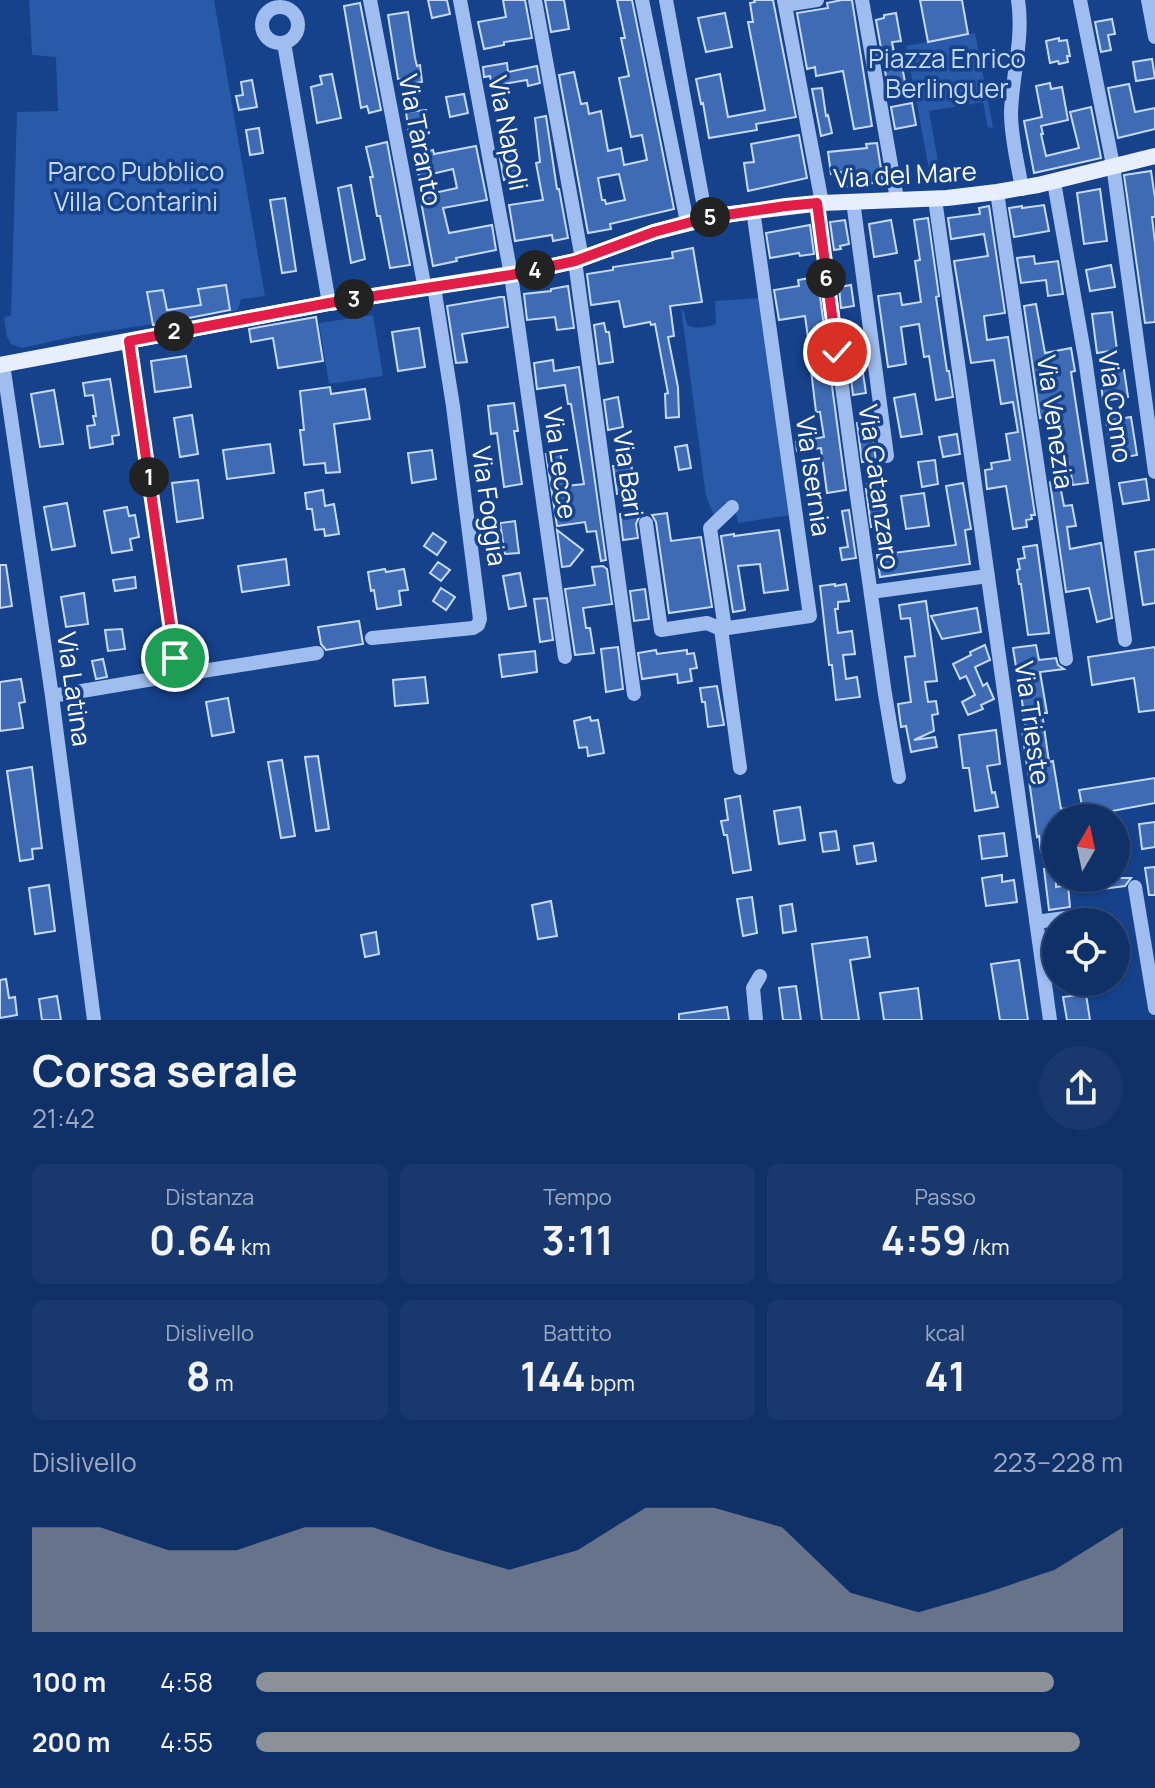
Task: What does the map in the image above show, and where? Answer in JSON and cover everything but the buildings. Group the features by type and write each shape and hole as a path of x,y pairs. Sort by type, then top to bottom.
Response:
{"main road":[{"name":"Via del Mare","path":"2,364 329,303 511,275 579,260 654,232 706,218 819,203 935,199 1022,189 1155,156"}],"street":[{"name":"Via Taranto","path":"370,0 430,288"},
{"name":"Via Napoli","path":"460,0 511,275"},
{"name":"Via Bari","path":"535,0 579,260 634,694"},
{"path":"642,0 687,222"},
{"path":"666,0 706,218"},
{"path":"784,3 817,0"},
{"path":"862,0 897,199"},
{"path":"1018,0 1020,33 1011,116 1022,189"},
{"path":"1080,0 1113,165 1155,472"},
{"path":"1148,0 1155,37"},
{"path":"276,3 294,13 299,24 294,36 284,43 267,38 262,28 267,12 276,3"},
{"name":"Via Catanzaro","path":"784,3 819,203 899,777"},
{"path":"284,43 329,303"},
{"name":"Via Como","path":"1054,182 1085,358 1125,640"},
{"name":"Via Venezia","path":"997,192 1066,659"},
{"name":"Via Trieste","path":"935,199 1050,1020"},
{"path":"853,201 887,456"},
{"name":"Via Isernia","path":"646,523 661,630 707,623 723,629 810,616 753,210"},
{"name":"Via Lecce","path":"511,275 565,657"},
{"name":"Via Foggia","path":"372,638 473,628 480,619 453,406 430,288"},
{"path":"129,341 177,675"},
{"name":"Via Latina","path":"2,364 52,696 94,1020"},
{"path":"732,507 710,528 740,768"},
{"path":"871,592 988,576"},
{"path":"52,696 317,653"},
{"path":"1135,887 1155,1008"},
{"path":"1036,922 1042,921"},
{"path":"756,1020 753,988 760,976"}],"green space":[{"name":"Parco Pubblico Villa Contarini","path":"29,0 214,0 265,296 241,299 238,310 230,312 225,285 198,289 201,305 167,310 163,290 148,292 153,324 22,348 11,344 4,318 11,315 17,112 58,111 56,57 32,55"},
{"name":"Piazza Enrico Berlinguer","path":"975,33 993,127 988,128 983,102 929,111 942,184 932,185 906,46"},
{"path":"759,298 790,515 738,523 734,502 724,503 715,518 706,496 681,308 687,325 705,327 716,324 715,301"},
{"path":"373,315 383,376 329,384 319,323"}],"route":[{"path":"175,658 129,341 329,303 511,275 575,261 654,232 706,218 817,203 837,352"}]}
